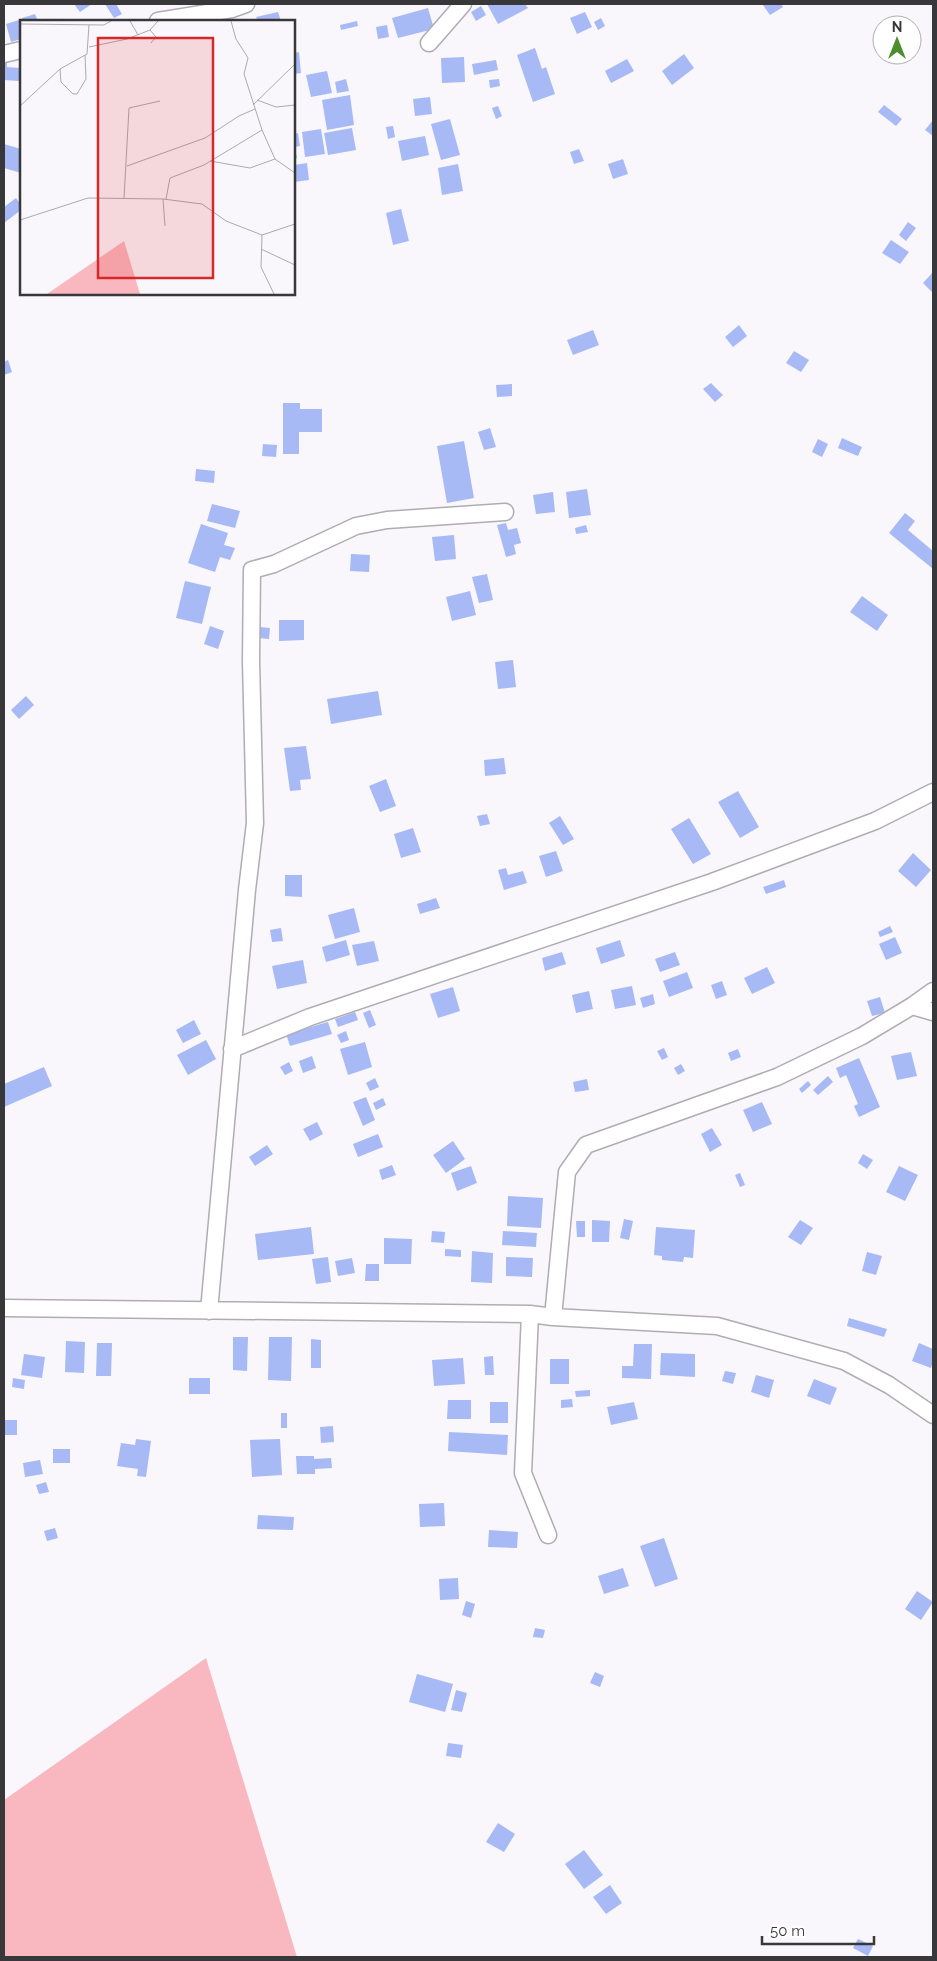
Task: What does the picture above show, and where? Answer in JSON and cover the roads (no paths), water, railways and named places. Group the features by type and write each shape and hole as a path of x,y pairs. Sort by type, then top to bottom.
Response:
{"street":[{"path":"164,20 232,9 246,4"},
{"path":"429,43 463,4"},
{"path":"4,54 20,50"},
{"path":"209,1311 232,1049 255,823 251,661 252,570 274,564 356,526 387,520 505,512"},
{"path":"232,1049 310,1017 712,882 875,821 933,792"},
{"path":"553,1317 567,1172 586,1145 777,1077 862,1036 933,991"},
{"path":"912,1006 933,1012"},
{"path":"4,1308 530,1314 553,1317 717,1326 844,1361 889,1384 933,1415"},
{"path":"530,1314 523,1473 548,1535"}]}
